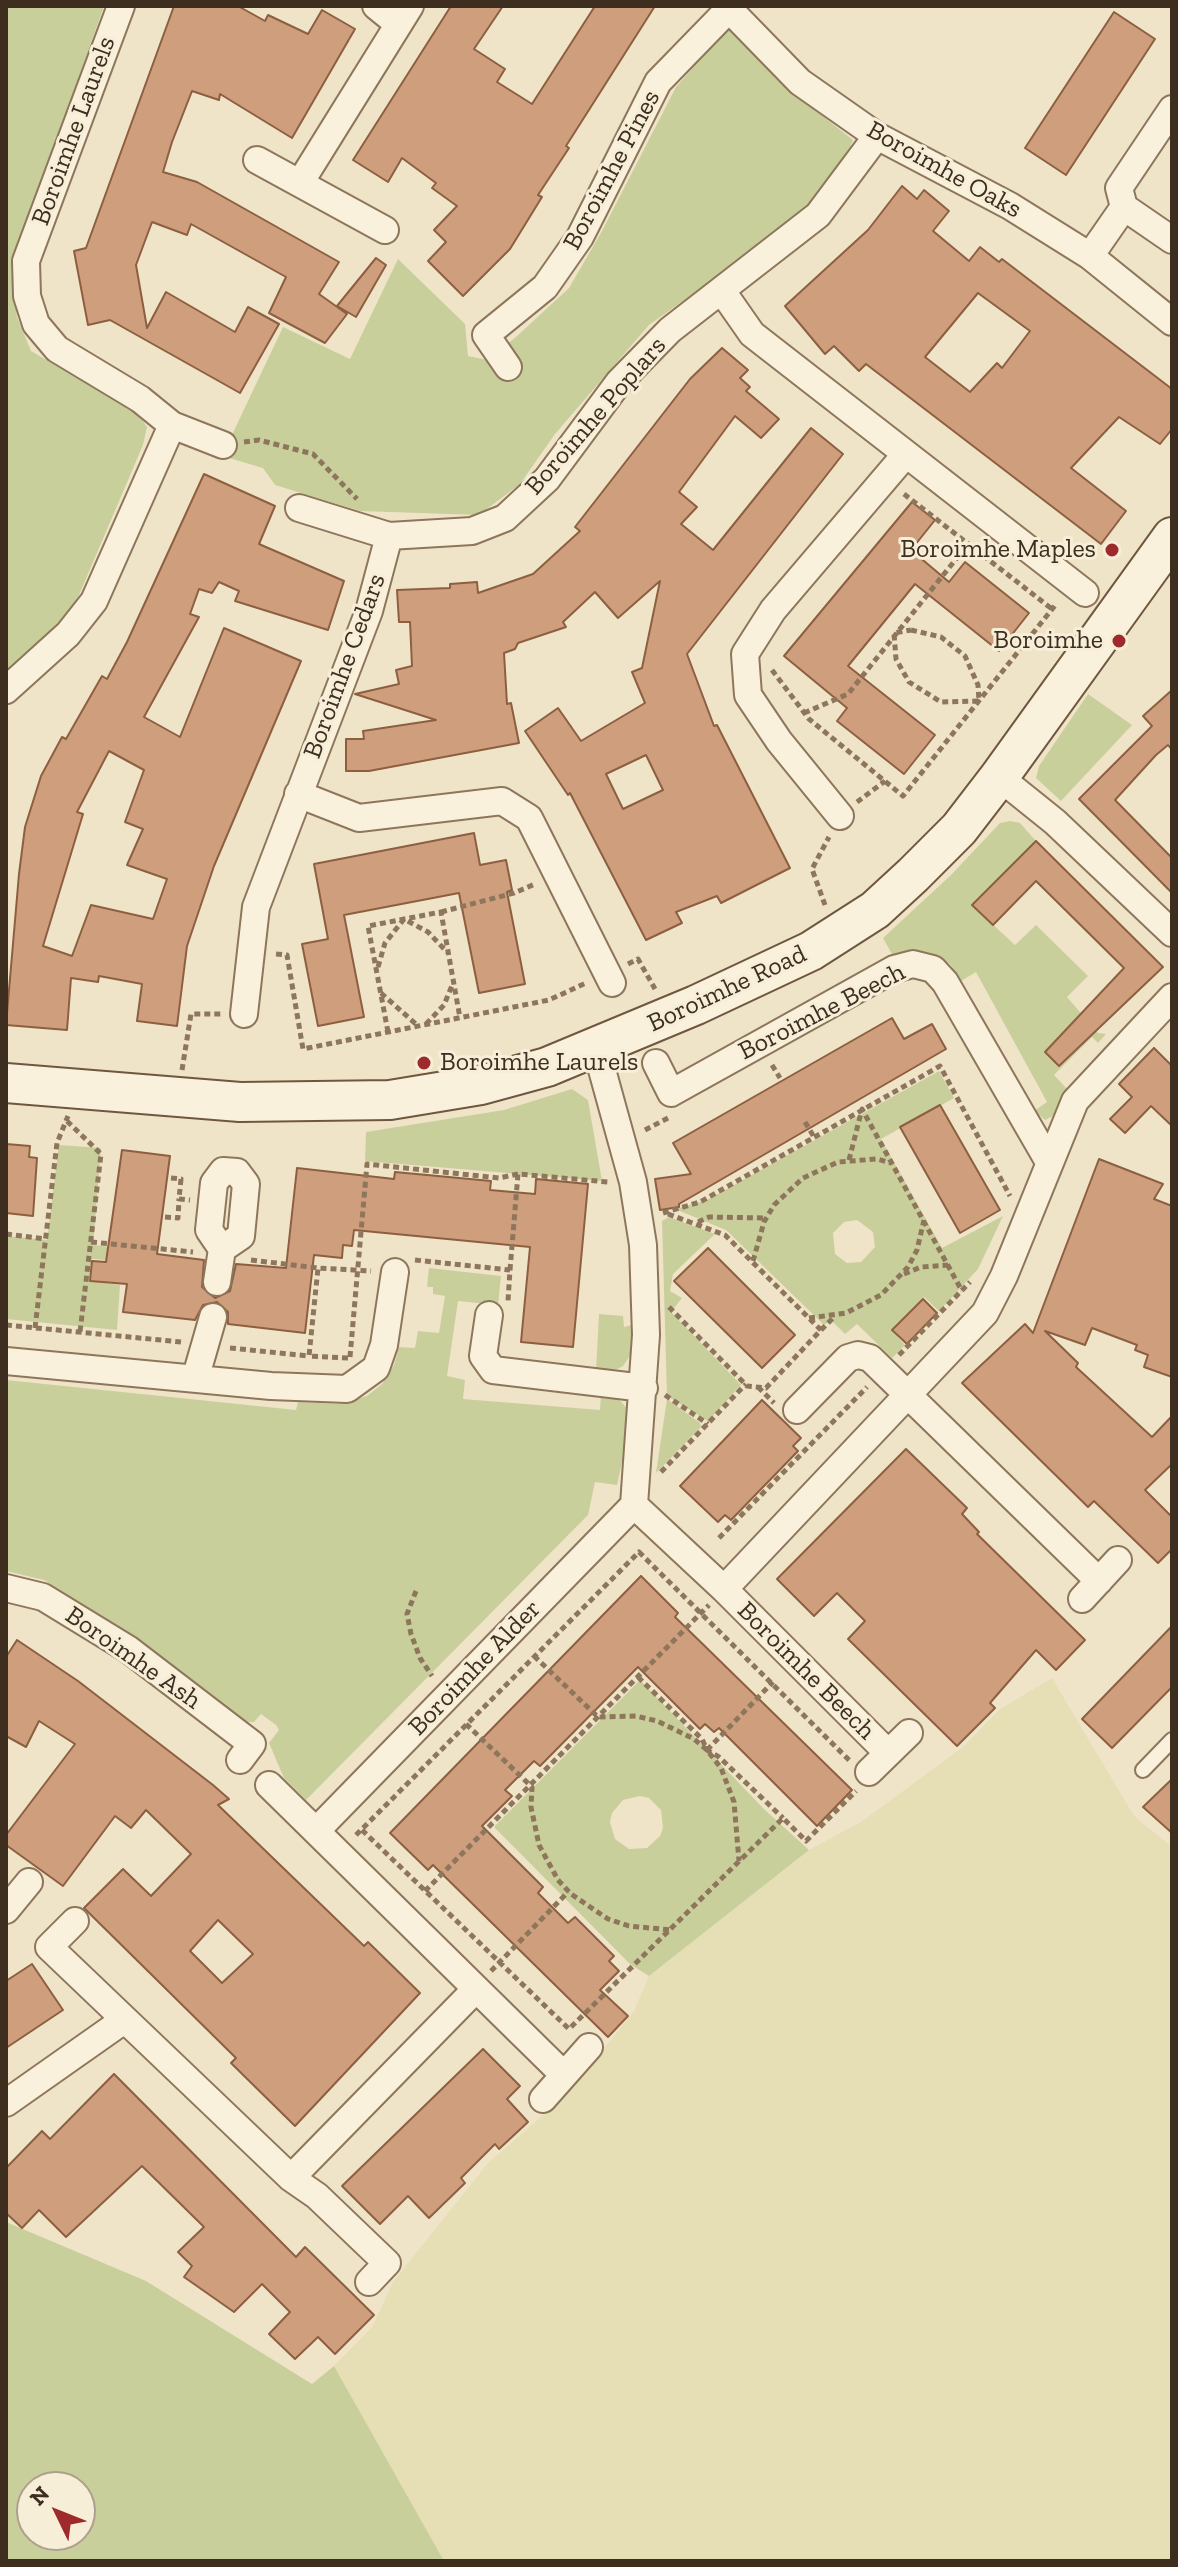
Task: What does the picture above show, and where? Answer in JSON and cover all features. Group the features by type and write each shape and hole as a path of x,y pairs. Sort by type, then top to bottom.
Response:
{"street":[{"name":"Boroimhe Laurels","path":"121,6 26,261 27,296 36,324 57,349 140,399 172,425 223,445"},
{"path":"300,183 403,14 376,6"},
{"name":"Boroimhe Oaks","path":"728,8 800,82 877,136 1010,206 1090,256 1172,322"},
{"name":"Boroimhe Pines","path":"508,367 486,335 545,287 580,237 658,82 728,8"},
{"path":"1172,109 1119,188 1124,207 1172,240"},
{"name":"Boroimhe Poplars","path":"299,508 389,536 472,531 505,518 547,479 619,382 670,330 818,215 877,136"},
{"path":"257,160 385,230"},
{"path":"1090,256 1124,207"},
{"path":"722,291 752,334 1079,588"},
{"path":"6,690 68,634 94,601 172,425"},
{"path":"840,816 779,741 748,695 745,654 773,610 906,454"},
{"name":"Boroimhe Cedars","path":"244,1014 256,907 369,611 389,536"},
{"name":"Boroimhe Road","path":"6,1083 178,1098 315,1104 390,1100 481,1085 547,1067 670,1017 839,934 875,910 913,875 959,829 999,777 1172,537"},
{"path":"999,777 1055,822 1172,933"},
{"path":"298,794 359,818 502,801 529,818 609,978"},
{"name":"Boroimhe Beech","path":"656,1063 671,1093 894,969 913,964 933,969 945,982 1049,1162"},
{"name":"Boroimhe Beech","path":"724,1589 985,1313 1004,1276 1075,1101 1171,1001"},
{"path":"596,1048 631,1176 643,1245 657,1387 634,1505"},
{"path":"217,1282 222,1254"},
{"path":"6,1361 196,1376 297,1388 347,1389 376,1368 384,1345 391,1272"},
{"path":"489,1315 483,1356 493,1370 657,1387"},
{"path":"196,1376 213,1317"},
{"path":"797,1410 848,1358 858,1355 870,1358 1091,1590 1118,1560"},
{"name":"Boroimhe Beech","path":"634,1505 724,1589 888,1753"},
{"name":"Boroimhe Alder","path":"316,1831 634,1505"},
{"name":"Boroimhe Ash","path":"6,1588 43,1597 128,1649 253,1744"},
{"path":"861,1776 909,1733"},
{"path":"269,1785 564,2075"},
{"path":"75,1921 49,1947 291,2178 317,2196 387,2263 369,2282"},
{"path":"291,2178 476,1989"},
{"path":"6,2103 124,2020"},
{"path":"543,2099 589,2047"}],"lane":[{"path":"1143,1770 1172,1740"}],"path":[{"path":"223,445 259,440 313,454 358,500"},
{"path":"890,500 904,494 1052,609"},
{"path":"804,713 848,694 968,544"},
{"path":"763,658 804,713 903,796 1052,609 1079,588"},
{"path":"894,633 926,632 954,645 973,670 979,701"},
{"path":"894,633 896,659 909,682 919,691 953,704 979,701"},
{"path":"839,934 812,869 840,816 885,781"},
{"path":"388,1032 368,926 441,912 514,893 557,875"},
{"path":"441,912 460,1018"},
{"path":"404,919 428,932 448,952"},
{"path":"377,974 385,943 404,919"},
{"path":"251,951 287,955 303,1049 549,1000 609,978 638,959 670,1017"},
{"path":"425,1025 444,1005 453,981"},
{"path":"381,992 418,1026"},
{"path":"178,1098 191,1014 244,1014"},
{"path":"667,1214 700,1202 940,1066 1013,1202"},
{"path":"849,1160 858,1138 862,1109"},
{"path":"862,1109 962,1291"},
{"path":"636,1119 641,1132"},
{"path":"66,1120 101,1154 80,1332"},
{"path":"805,1122 814,1137"},
{"path":"752,1262 774,1205 803,1178 849,1160 877,1159 891,1163"},
{"path":"350,1358 367,1164 499,1178 518,1174 605,1182 631,1176"},
{"path":"489,1315 507,1316 518,1174"},
{"path":"171,1178 181,1179 180,1191"},
{"path":"165,1217 178,1218 179,1199"},
{"path":"659,1219 658,1213 667,1214 725,1235 821,1330"},
{"path":"696,1223 709,1217 767,1218"},
{"path":"809,1318 837,1314 873,1301 903,1274 917,1250 924,1219"},
{"path":"6,1234 45,1239"},
{"path":"91,1242 222,1254 318,1268 391,1272 385,1257 510,1270"},
{"path":"903,1274 921,1267 948,1265"},
{"path":"309,1356 318,1268"},
{"path":"719,1538 979,1272"},
{"path":"664,1318 664,1302 746,1384 766,1388 837,1314"},
{"path":"6,1325 350,1358 376,1368"},
{"path":"657,1475 746,1384"},
{"path":"657,1387 662,1409"},
{"path":"657,1387 708,1424"},
{"path":"339,1853 466,1724 534,1656 639,1552 861,1776 806,1841 719,1757 694,1739 657,1721 636,1716 598,1717 534,1656"},
{"path":"425,1891 532,1787 724,1589"},
{"path":"416,1591 409,1603 409,1624 420,1658 432,1676"},
{"path":"707,1750 795,1660"},
{"path":"638,1677 702,1739 721,1768 734,1802 739,1862"},
{"path":"466,1724 532,1787 531,1807 539,1845 568,1892 608,1919 651,1930 673,1930"},
{"path":"362,1830 569,2029 673,1930 783,1818"},
{"path":"476,1989 568,1892"}],"shaded area":[{"path":"1052,1678 1134,1816 1172,1847 1172,2561 444,2561 334,2366 373,2326 393,2282 488,2163 548,2111 611,2040 634,2011 649,1976 809,1850 861,1822 963,1747 1000,1709"}],"green space":[{"path":"6,6 104,6 12,267 17,317 31,351 137,413 147,427 143,445 79,595 63,621 6,672"},
{"path":"729,27 792,92 853,140 843,164 827,189 790,225 649,325 555,434 520,484 479,515 360,511 275,485 263,468 222,456 283,327 350,359 398,259 465,324 468,356 488,360 517,336 569,288 676,87"},
{"path":"1088,694 1132,725 1061,801 1036,778 1039,766"},
{"path":"1000,823 1020,823 1036,841 973,906 1015,945 1036,925 1088,976 1067,997 1098,1033 1106,1034 1098,1043 1092,1037 1054,1075 1069,1091 1053,1116 1045,1120 1034,1111 1047,1102 976,972 961,981 950,964 924,952 893,956 883,938 951,875"},
{"path":"939,1071 954,1098 881,1139 942,1248 1003,1216 978,1269 939,1311 924,1297 891,1330 905,1345 892,1358 857,1324 845,1334 831,1320 824,1325 726,1230 675,1209 707,1200","holes":["857,1220 873,1232 875,1247 861,1262 847,1263 835,1254 833,1233 844,1222"]},
{"path":"572,1089 588,1100 602,1181 365,1161 366,1132 504,1110"},
{"path":"59,1145 101,1148 93,1245 122,1248 120,1261 92,1259 89,1281 120,1285 117,1330 6,1319 6,1236 47,1240"},
{"path":"669,1217 715,1234 673,1274 670,1291 682,1298 671,1312 741,1385 708,1421 667,1396 662,1221"},
{"path":"429,1268 501,1276 498,1305 458,1301 447,1376 465,1380 463,1399 600,1410 601,1394 618,1398 629,1411 631,1421 617,1485 595,1482 588,1515 306,1800 284,1778 269,1743 279,1730 276,1725 261,1714 254,1722 246,1722 135,1638 44,1580 6,1571 6,1380 296,1410 298,1402 341,1404 367,1396 382,1384 394,1365 399,1347 415,1348 418,1331 439,1333 445,1296 433,1294 433,1287 427,1287"},
{"path":"599,1314 623,1316 624,1327 632,1325 630,1356 623,1366 612,1372 596,1371"},
{"path":"667,1399 700,1423 701,1427 656,1473"},
{"path":"640,1680 764,1809 809,1850 649,1976 630,1964 494,1827","holes":["640,1796 649,1798 661,1810 663,1828 660,1836 647,1848 629,1849 615,1839 610,1822 612,1813 623,1800"]},
{"path":"6,2222 146,2281 312,2384 334,2366 444,2561 6,2561"}],"building":[{"path":"174,6 238,6 265,21 268,15 308,34 322,10 355,29 292,138 220,94 219,100 192,91 172,142 163,172 197,182 339,262 319,294 347,314 325,343 269,313 286,277 191,224 187,235 152,222 136,265 147,328 166,292 235,332 248,307 279,324 240,393 110,320 88,325 74,251 86,248"},
{"path":"451,6 503,6 474,49 505,69 497,82 532,104 595,6 655,6 566,146 569,148 538,195 542,197 510,249 463,296 428,261 446,242 434,230 457,206 432,188 436,183 402,158 388,182 353,160"},
{"path":"1114,12 1155,39 1066,175 1025,148"},
{"path":"902,186 917,199 924,190 949,211 933,231 969,261 980,247 999,262 1002,259 1172,389 1172,429 1160,444 1119,417 1071,468 1126,511 1101,544 866,364 859,371 834,346 825,354 785,306 868,230","holes":["978,293 1030,331 1002,368 997,363 970,392 925,357"]},
{"path":"376,258 386,265 356,317 337,306"},
{"path":"722,348 748,370 740,378 750,387 746,391 779,419 761,438 735,416 679,492 697,507 681,524 713,550 811,428 843,454 687,654 714,726 717,725 790,868 721,903 717,896 676,912 682,923 646,940 570,793 568,795 525,731 558,708 581,741 645,703 632,672 642,668 660,581 618,618 595,592 563,622 566,627 518,643 515,649 504,653 507,704 511,703 519,743 369,771 346,771 346,739 364,739 363,731 436,720 355,694 399,684 396,670 412,666 410,622 399,622 397,590 450,588 450,584 477,582 478,593 533,574 580,531 575,527 690,379","holes":["646,755 663,790 623,809 606,774"]},
{"path":"204,474 275,506 259,544 344,581 328,630 235,601 239,591 219,582 212,593 199,589 190,614 199,617 144,717 180,737 224,628 301,661 214,866 187,946 177,1026 137,1021 142,984 99,976 98,982 71,978 67,1030 6,1025 25,827 41,776 62,737 66,739 102,676 107,679","holes":["109,751 144,770 125,822 143,829 127,865 167,879 153,919 91,905 72,956 43,946 83,814 77,812"]},
{"path":"912,502 935,520 911,550 949,582 965,562 1029,613 999,651 915,584 848,666 935,735 904,774 837,721 847,708 784,656"},
{"path":"1172,690 1172,750 1168,745 1156,755 1115,800 1172,858 1172,893 1079,799 1152,726 1143,716"},
{"path":"474,833 480,865 506,860 512,890 507,892 525,984 479,993 459,893 344,915 364,1017 318,1026 302,944 328,939 314,864"},
{"path":"1036,841 1163,967 1059,1066 1045,1052 1124,968 1036,881 993,925 972,905"},
{"path":"892,1018 904,1039 932,1024 946,1049 679,1204 679,1207 660,1210 655,1179 691,1174 673,1143"},
{"path":"1154,1048 1172,1066 1172,1126 1151,1106 1125,1133 1110,1119 1132,1097 1119,1084"},
{"path":"940,1105 1000,1210 960,1233 900,1127"},
{"path":"6,1144 30,1146 29,1157 37,1158 33,1216 6,1213"},
{"path":"122,1150 170,1156 157,1254 204,1260 202,1287 215,1298 230,1291 236,1264 286,1268 297,1168 394,1179 395,1172 491,1181 490,1190 535,1194 536,1179 588,1184 573,1347 521,1342 530,1247 354,1230 352,1246 343,1245 342,1258 314,1255 305,1333 228,1324 228,1312 217,1302 203,1305 195,1320 123,1312 127,1284 90,1281 92,1261 106,1262"},
{"path":"1099,1159 1163,1184 1154,1199 1172,1206 1172,1377 1144,1367 1148,1355 1135,1350 1137,1345 1092,1328 1085,1345 1045,1331 1078,1363 1076,1367 1152,1437 1172,1416 1172,1464 1145,1490 1172,1517 1172,1549 1158,1563 1094,1501 1088,1507 962,1383 1025,1324 1033,1333"},
{"path":"708,1248 795,1335 762,1368 674,1281"},
{"path":"923,1299 937,1313 907,1344 892,1330"},
{"path":"762,1400 801,1438 793,1446 798,1451 731,1520 725,1515 718,1522 680,1486"},
{"path":"906,1449 967,1508 962,1514 979,1532 977,1534 1085,1640 1056,1670 1036,1650 990,1703 995,1708 957,1746 848,1639 865,1621 837,1593 814,1616 777,1579"},
{"path":"641,1576 678,1613 675,1617 852,1790 817,1826 719,1728 714,1732 705,1724 700,1729 638,1667 540,1766 534,1761 505,1790 512,1796 482,1826 543,1887 538,1893 568,1923 575,1917 614,1956 609,1961 619,1971 600,1990 628,2016 608,2037 433,1865 428,1870 390,1833"},
{"path":"1172,1626 1172,1687 1112,1748 1082,1719"},
{"path":"17,1640 78,1681 213,1785 229,1799 218,1805 364,1946 368,1942 420,1993 295,2126 231,2063 236,2058 84,1908 123,1869 151,1896 191,1854 146,1810 131,1828 115,1816 63,1886 6,1845 6,1835 75,1744 39,1721 26,1747 6,1736 6,1657","holes":["218,1920 253,1954 222,1983 190,1951"]},
{"path":"1172,1779 1172,1833 1143,1807"},
{"path":"32,1964 63,2010 6,2048 6,1981"},
{"path":"483,2049 520,2086 507,2099 528,2122 499,2149 495,2144 461,2178 465,2183 429,2218 408,2196 380,2224 342,2186"},
{"path":"114,2074 296,2257 305,2247 374,2315 335,2354 318,2337 295,2359 269,2334 290,2312 262,2284 234,2312 184,2277 192,2266 178,2252 204,2227 142,2166 66,2237 39,2210 22,2228 6,2213 6,2168 42,2131 50,2139"}],"place":[{"name":"Boroimhe Maples","path":"1112,550"},
{"name":"Boroimhe","path":"1119,641"},
{"name":"Boroimhe Laurels","path":"424,1063"}]}
